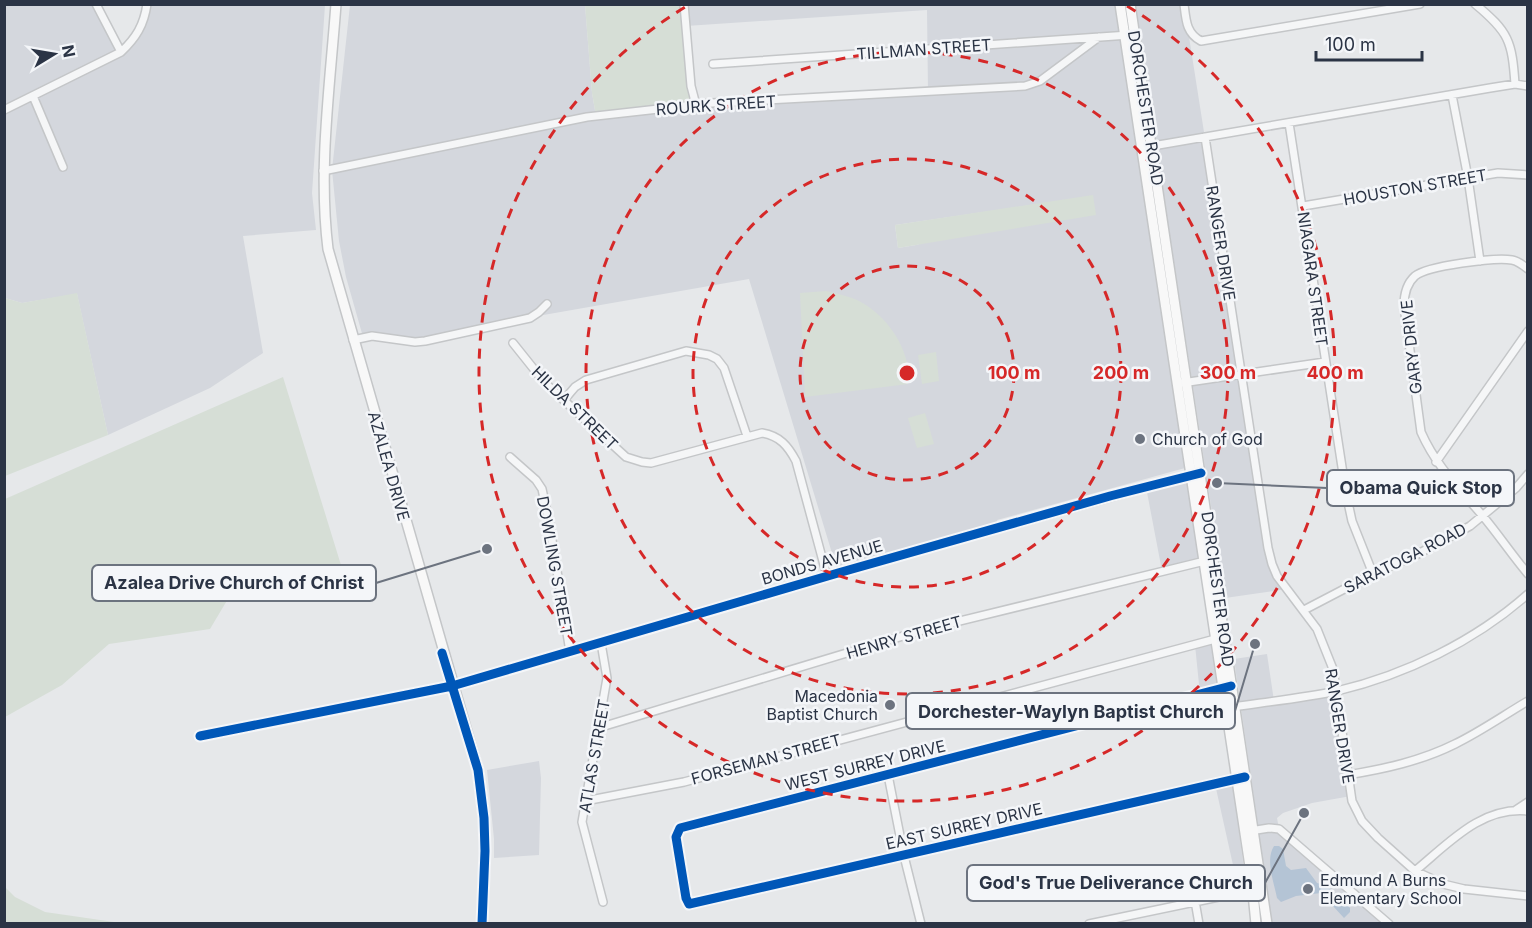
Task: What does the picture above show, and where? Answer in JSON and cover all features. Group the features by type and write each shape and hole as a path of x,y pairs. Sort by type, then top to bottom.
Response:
{"main road":[{"name":"AZALEA DRIVE","path":"336,4 323,171 323,211 328,249 352,340 477,770 484,818 482,924"},
{"name":"DORCHESTER ROAD","path":"1120,4 1129,35 1152,146 1190,475 1203,561 1220,638"},
{"name":"DORCHESTER ROAD","path":"1130,4 1129,35 1141,148 1181,383 1201,473 1214,560 1220,638 1230,708 1249,831 1263,888 1267,924"},
{"name":"DORCHESTER ROAD","path":"1249,831 1256,924"}],"street":[{"path":"96,4 121,52"},
{"path":"4,110 121,52 134,40 141,28 147,4"},
{"path":"684,4 691,86 696,105"},
{"path":"1184,4 1188,28 1193,37 1201,41 1420,4"},
{"path":"1475,4 1495,20 1507,36 1513,56 1515,84"},
{"name":"TILLMAN STREET","path":"713,64 1129,35"},
{"name":"ROURK STREET","path":"323,171 587,117 696,105 1025,86 1040,81 1099,37"},
{"path":"1141,148 1515,84 1527,86"},
{"path":"1452,95 1468,178 1480,261"},
{"path":"33,96 63,167"},
{"name":"NIAGARA STREET","path":"1289,123 1325,362 1352,521 1373,574"},
{"name":"RANGER DRIVE","path":"1205,137 1272,564 1277,576 1317,630 1333,669 1352,801 1362,820 1378,838 1415,871 1443,884 1464,890 1527,896"},
{"name":"HOUSTON STREET","path":"1303,206 1498,172 1527,175"},
{"name":"GARY DRIVE","path":"1527,269 1515,260 1480,261 1421,272 1409,282 1404,306 1421,432 1436,462 1527,574"},
{"path":"352,340 372,336 415,342 441,338 530,318 547,304"},
{"path":"1436,462 1527,331"},
{"name":"HILDA STREET","path":"513,343 545,383 626,457 651,463 747,436 762,433 772,435 789,448 796,461 827,576"},
{"path":"564,400 575,387 586,380 676,352 697,351 717,359 724,368 747,436"},
{"path":"1181,383 1325,362"},
{"name":"DOWLING STREET","path":"510,458 536,480 542,489 570,652"},
{"name":"BONDS AVENUE","path":"200,736 452,686 827,576 1201,473"},
{"name":"SARATOGA ROAD","path":"1304,610 1470,526 1516,488 1527,474"},
{"name":"HENRY STREET","path":"598,728 923,630 1214,560"},
{"path":"1230,708 1337,691 1392,673 1473,635 1509,611 1527,594"},
{"name":"FORSEMAN STREET","path":"585,801 684,782 1220,638"},
{"name":"ATLAS STREET","path":"601,643 606,678 582,822 603,902"},
{"name":"WEST SURREY DRIVE","path":"689,904 686,898 676,837 680,828 1227,687"},
{"path":"1347,775 1378,770 1436,753 1467,738 1527,701"},
{"path":"888,774 904,856 921,924"},
{"name":"EAST SURREY DRIVE","path":"689,904 1241,778"},
{"path":"1415,871 1474,822 1516,810 1527,802"},
{"path":"1516,810 1527,811"},
{"path":"1249,831 1279,829 1389,924"},
{"path":"1089,924 1263,888"},
{"path":"1196,901 1198,924"}],"shaded area":[{"path":"5,5 96,5 121,52 134,40 147,5 325,5 312,193 316,230 243,236 263,353 210,388 108,435 77,294 22,303 5,298"},
{"path":"350,5 585,5 596,116 655,109 928,92 927,10 686,26 684,5 1115,5 1185,468 997,520 999,528 838,573 749,279 532,317 425,341 363,337 346,277 339,241 332,170","holes":["1093,196 898,248 895,225"]},
{"path":"585,5 684,5 696,105 596,116"},
{"path":"1135,5 1184,5 1272,564 1287,589 1225,598"},
{"path":"1093,195 1096,215 898,248 895,225"},
{"path":"826,291 861,302 884,320 903,350 907,361 908,384 805,397 800,293"},
{"path":"77,293 108,435 5,476 5,298 22,303"},
{"path":"936,352 939,381 922,384 918,355"},
{"path":"283,377 349,591 241,577 210,629 109,644 62,685 5,717 5,499"},
{"path":"925,413 934,444 917,448 908,418"},
{"path":"1186,476 1199,562 1162,571 1146,487"},
{"path":"1210,640 1218,689 1200,694 1195,645"},
{"path":"1267,654 1274,701 1337,691 1351,796 1312,803 1283,813 1277,818 1279,829 1390,923 1272,923 1234,659"},
{"path":"539,761 541,778 539,855 494,858 487,770"},
{"path":"1232,780 1247,891 1239,892 1215,784"},
{"path":"5,887 15,897 45,912 121,923 5,923"}],"water":[{"path":"1274,846 1283,849 1286,866 1291,870 1306,868 1317,883 1325,885 1341,898 1350,908 1350,912 1344,918 1321,893 1296,896 1281,902 1277,898 1271,871 1270,858"}],"cycle path":[{"path":"200,736 452,686 838,573 1110,496 1201,473"},
{"path":"442,653 478,770 484,818 485,851 482,924"},
{"path":"1231,686 680,828 676,837 686,898 689,904 1245,777"}],"place":[{"name":"Church of God","path":"1140,439"},
{"name":"Obama Quick Stop","path":"1217,483"},
{"name":"Azalea Drive Church of Christ","path":"487,549"},
{"name":"Dorchester-Waylyn Baptist Church","path":"1255,644"},
{"name":"Macedonia Baptist Church","path":"890,705"},
{"name":"God's True Deliverance Church","path":"1304,813"},
{"name":"Edmund A Burns Elementary School","path":"1308,889"}]}
